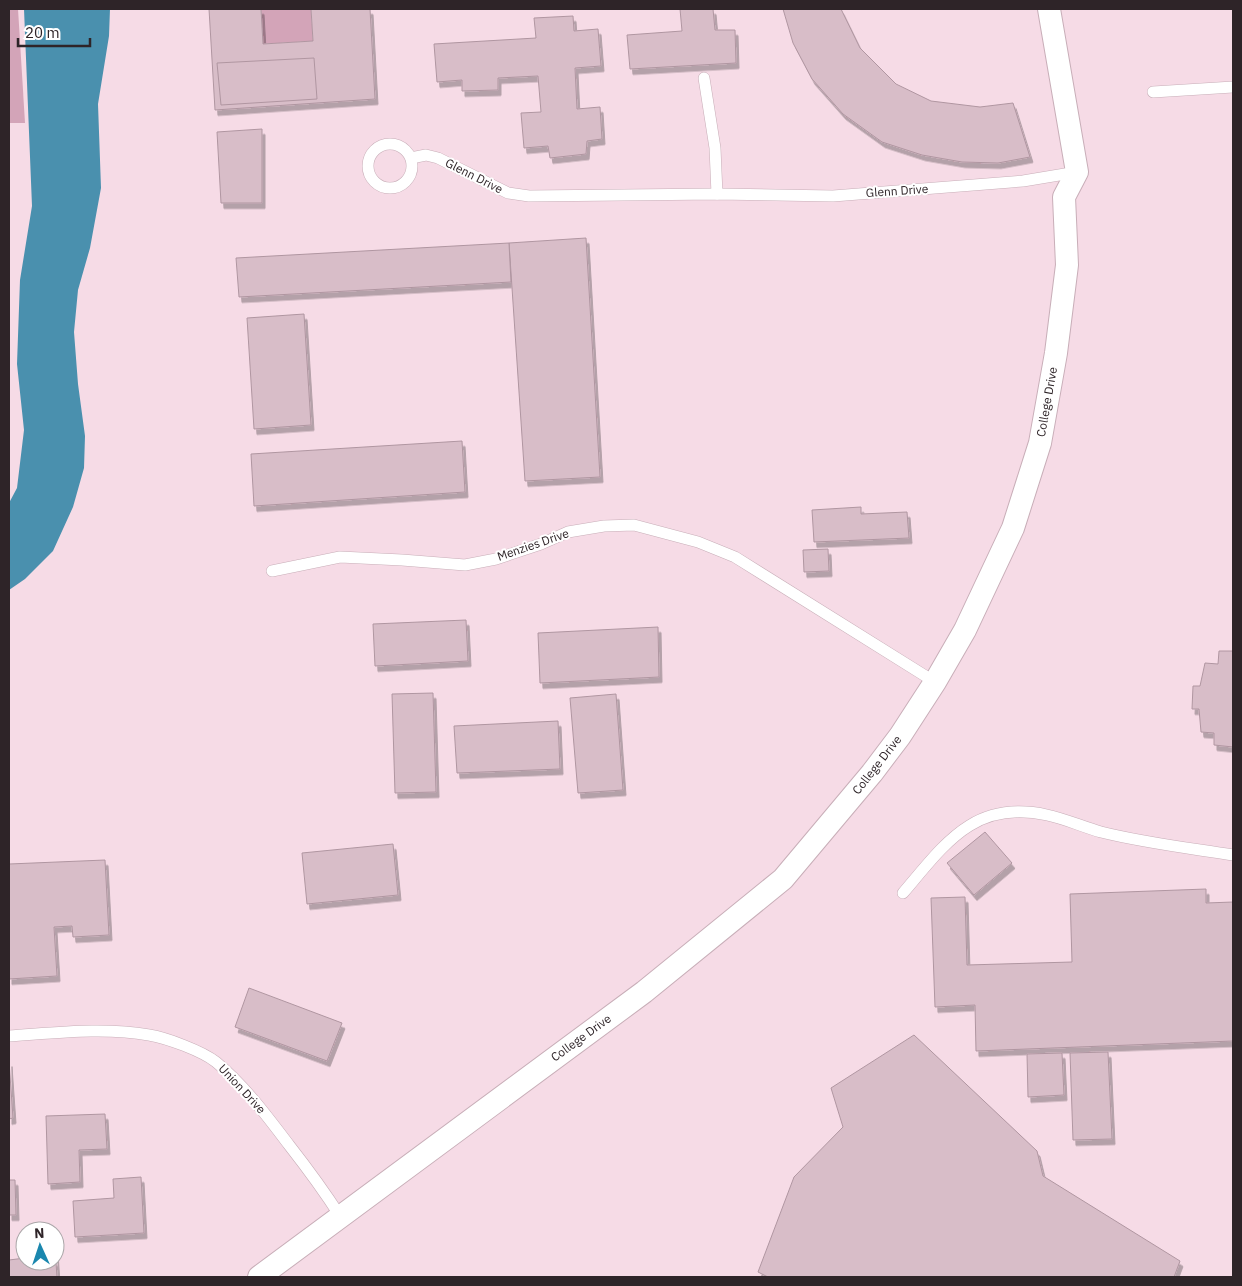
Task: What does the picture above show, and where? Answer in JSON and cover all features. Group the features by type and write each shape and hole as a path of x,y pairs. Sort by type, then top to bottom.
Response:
{"street":[{"path":"1049,9 1077,172"},
{"name":"College Drive","path":"259,1277 644,992 783,879 900,736 935,682 965,630 1013,528 1040,443 1056,353 1067,265 1064,197 1077,172"}],"lane":[{"path":"704,78 715,148 717,194"},
{"path":"1152,92 1233,87"},
{"name":"Glenn Drive","path":"411,158 426,155 438,158 508,193 522,195 717,194 833,196 1023,181 1077,172"},
{"name":"Menzies Drive","path":"272,571 340,558 465,565 505,556 541,544 568,532 604,526 634,525 698,542 735,558 935,682"},
{"path":"903,893 949,840 982,817 998,813 1017,811 1047,815 1100,832 1233,855"},
{"name":"Union Drive","path":"9,1036 120,1031 151,1035 179,1044 215,1061 270,1120 325,1192 340,1216"}],"shaded area":[{"path":"9,9 18,9 25,123 9,123"},
{"path":"261,9 311,9 313,41 263,44"}],"water":[{"path":"24,9 110,9 109,36 98,104 101,188 90,248 78,290 74,332 85,436 84,468 73,507 53,551 25,579 9,590 9,503 17,488 24,430 17,364 20,280 32,206"}],"building":[{"path":"209,9 261,9 263,44 313,41 311,9 370,9 375,99 215,110"},
{"path":"680,9 713,9 715,30 735,30 736,63 630,69 627,35 682,31"},
{"path":"783,9 841,9 860,48 896,84 931,101 980,107 1013,103 1030,157 998,163 962,162 922,155 882,142 843,114 812,79 793,43"},
{"path":"573,16 574,31 598,29 601,66 575,68 577,109 600,107 602,139 587,141 586,154 550,158 548,146 524,148 521,113 541,112 538,76 498,78 498,90 462,91 462,80 437,82 434,44 536,38 534,18"},
{"path":"314,58 317,99 221,105 217,63"},
{"path":"262,129 262,203 221,203 217,132"},
{"path":"586,238 600,477 525,481 509,243"},
{"path":"509,243 511,282 239,297 236,258"},
{"path":"304,314 311,425 254,429 247,318"},
{"path":"462,441 465,492 254,506 251,454"},
{"path":"861,507 861,514 907,512 909,538 814,542 812,510"},
{"path":"828,549 829,571 804,572 803,550"},
{"path":"466,620 468,661 375,666 373,624"},
{"path":"658,627 659,677 540,683 538,633"},
{"path":"1219,651 1233,651 1233,747 1214,745 1214,733 1201,732 1199,709 1192,709 1193,686 1200,686 1205,663 1218,664"},
{"path":"433,693 436,792 395,793 392,694"},
{"path":"616,694 623,790 578,793 570,698"},
{"path":"558,721 560,769 457,773 454,726"},
{"path":"985,832 1012,863 974,895 947,863"},
{"path":"393,844 398,895 307,904 302,853"},
{"path":"105,860 109,935 73,937 72,926 54,927 57,976 9,979 9,864"},
{"path":"1206,889 1206,903 1233,902 1233,1041 976,1051 975,1005 935,1007 931,898 965,897 967,965 1072,962 1070,894"},
{"path":"249,988 342,1023 327,1061 235,1027"},
{"path":"914,1035 1037,1151 1043,1176 1180,1261 1174,1277 768,1277 758,1272 794,1177 843,1127 831,1088"},
{"path":"1108,1052 1112,1139 1073,1140 1070,1053"},
{"path":"1062,1053 1064,1095 1028,1097 1027,1054"},
{"path":"9,1061 13,1118 9,1119"},
{"path":"105,1114 107,1149 79,1150 80,1182 48,1184 46,1116"},
{"path":"141,1177 144,1233 75,1237 73,1201 114,1198 113,1179"},
{"path":"9,1180 15,1180 16,1215 9,1215"},
{"path":"15,1259 15,1271 57,1271 57,1277 9,1277 9,1260"}]}
